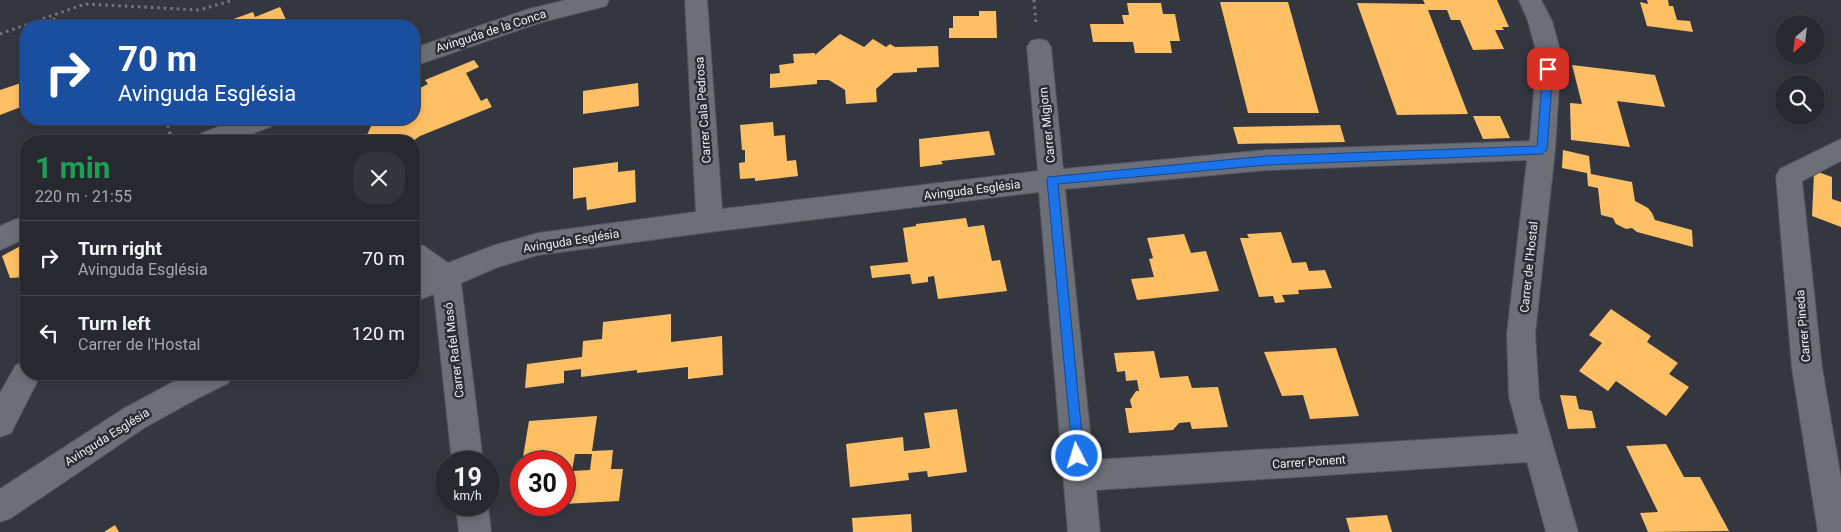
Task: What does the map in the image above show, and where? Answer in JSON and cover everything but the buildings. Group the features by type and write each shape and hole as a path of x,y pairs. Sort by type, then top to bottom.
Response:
{"street":[{"name":"Avinguda de la Conca","path":"420,55 537,15 598,0"},
{"name":"Carrer Cala Pedrosa","path":"696,0 710,221"},
{"name":"Carrer de l'Hostal","path":"1530,0 1540,21 1549,54 1542,150 1521,334 1524,397 1562,532"},
{"name":"Carrer Migjorn","path":"1038,47 1084,532"},
{"path":"232,135 254,129"},
{"name":"Carrer Pineda","path":"1834,532 1807,368 1789,176 1841,149"},
{"name":"Avinguda Església","path":"420,288 492,257 538,244 710,221 1052,180 1267,160 1542,150"},
{"path":"0,240 20,229"},
{"path":"420,258 446,277"},
{"name":"Carrer Rafel Masó","path":"446,277 466,451"},
{"path":"0,423 23,380"},
{"name":"Avinguda Església","path":"0,507 114,431 204,380"},
{"name":"Carrer Ponent","path":"1079,476 1538,447"},
{"path":"473,516 475,532"}],"path":[{"path":"40,20 85,4 199,10 234,0"},
{"path":"0,34 20,27"}],"route":[{"path":"1077,456 1052,180 1267,160 1542,150 1548,69"}]}
